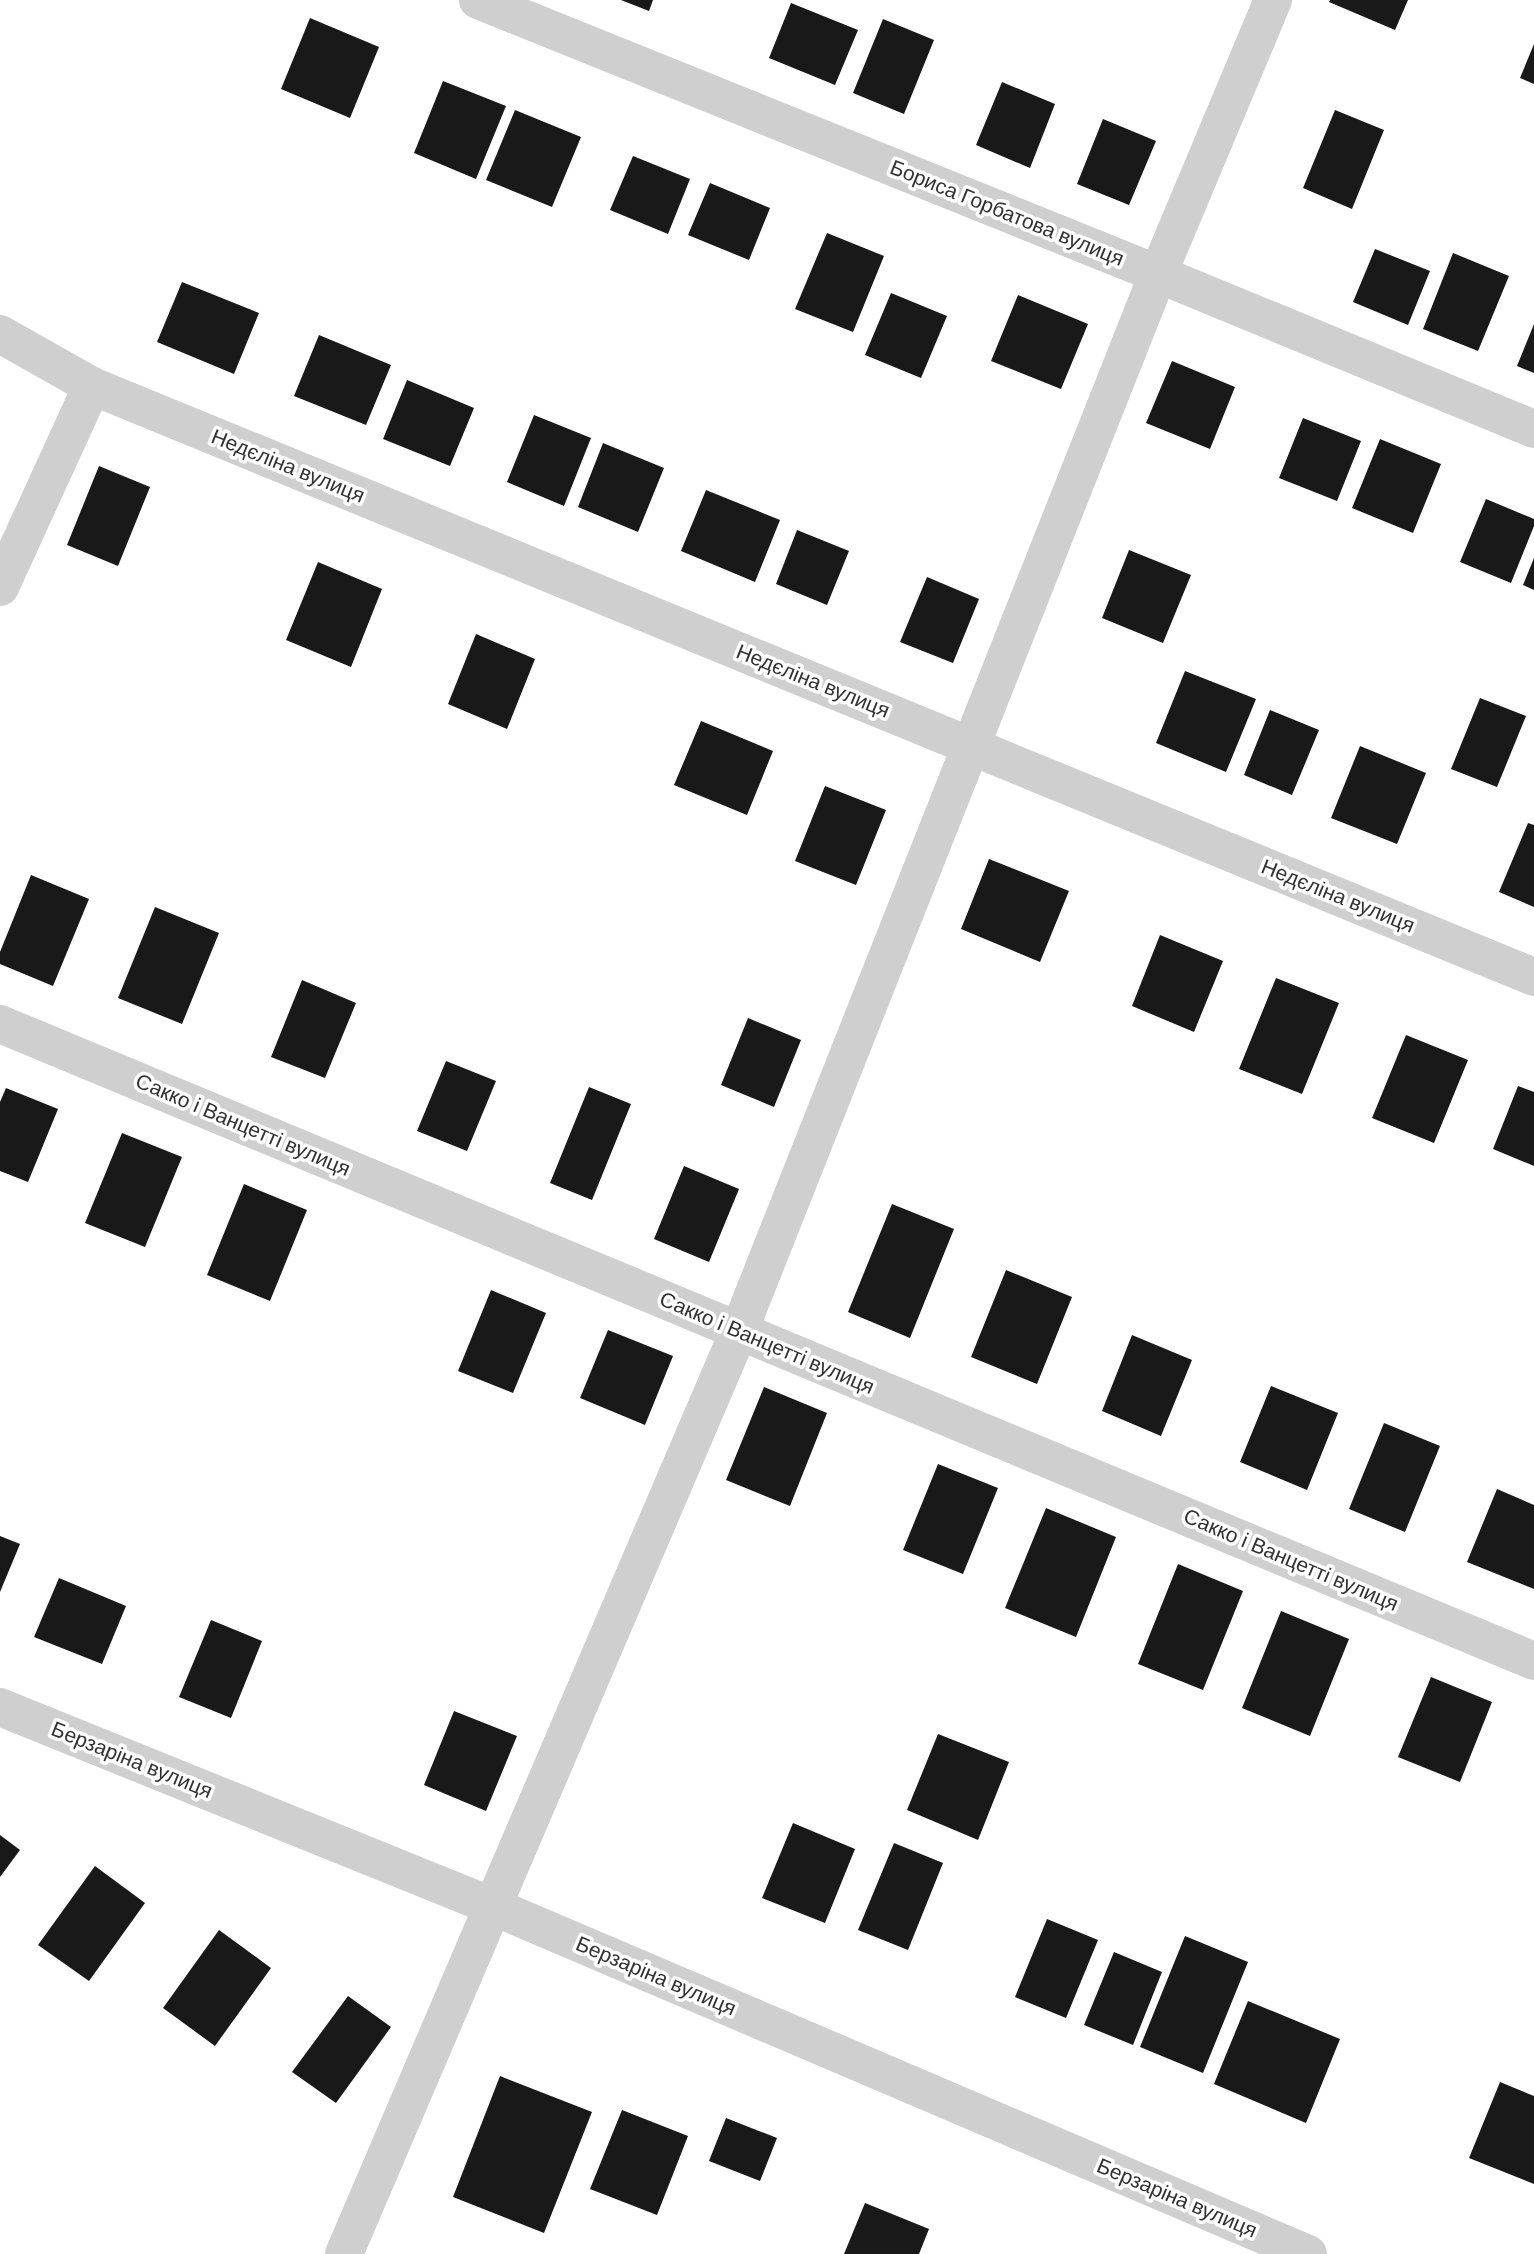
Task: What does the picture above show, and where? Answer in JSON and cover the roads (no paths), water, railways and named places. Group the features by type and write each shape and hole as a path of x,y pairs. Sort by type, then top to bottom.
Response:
{"street":[{"name":"Бориса Горбатова вулиця","path":"478,0 1534,429"},
{"path":"344,2254 738,1331 1158,274 1273,0"},
{"name":"Недєліна вулиця","path":"0,334 92,386 1534,977"},
{"path":"0,587 92,386"},
{"name":"Сакко і Ванцетті вулиця","path":"0,1024 1534,1661"},
{"name":"Берзаріна вулиця","path":"0,1707 492,1906 1308,2254"}]}
